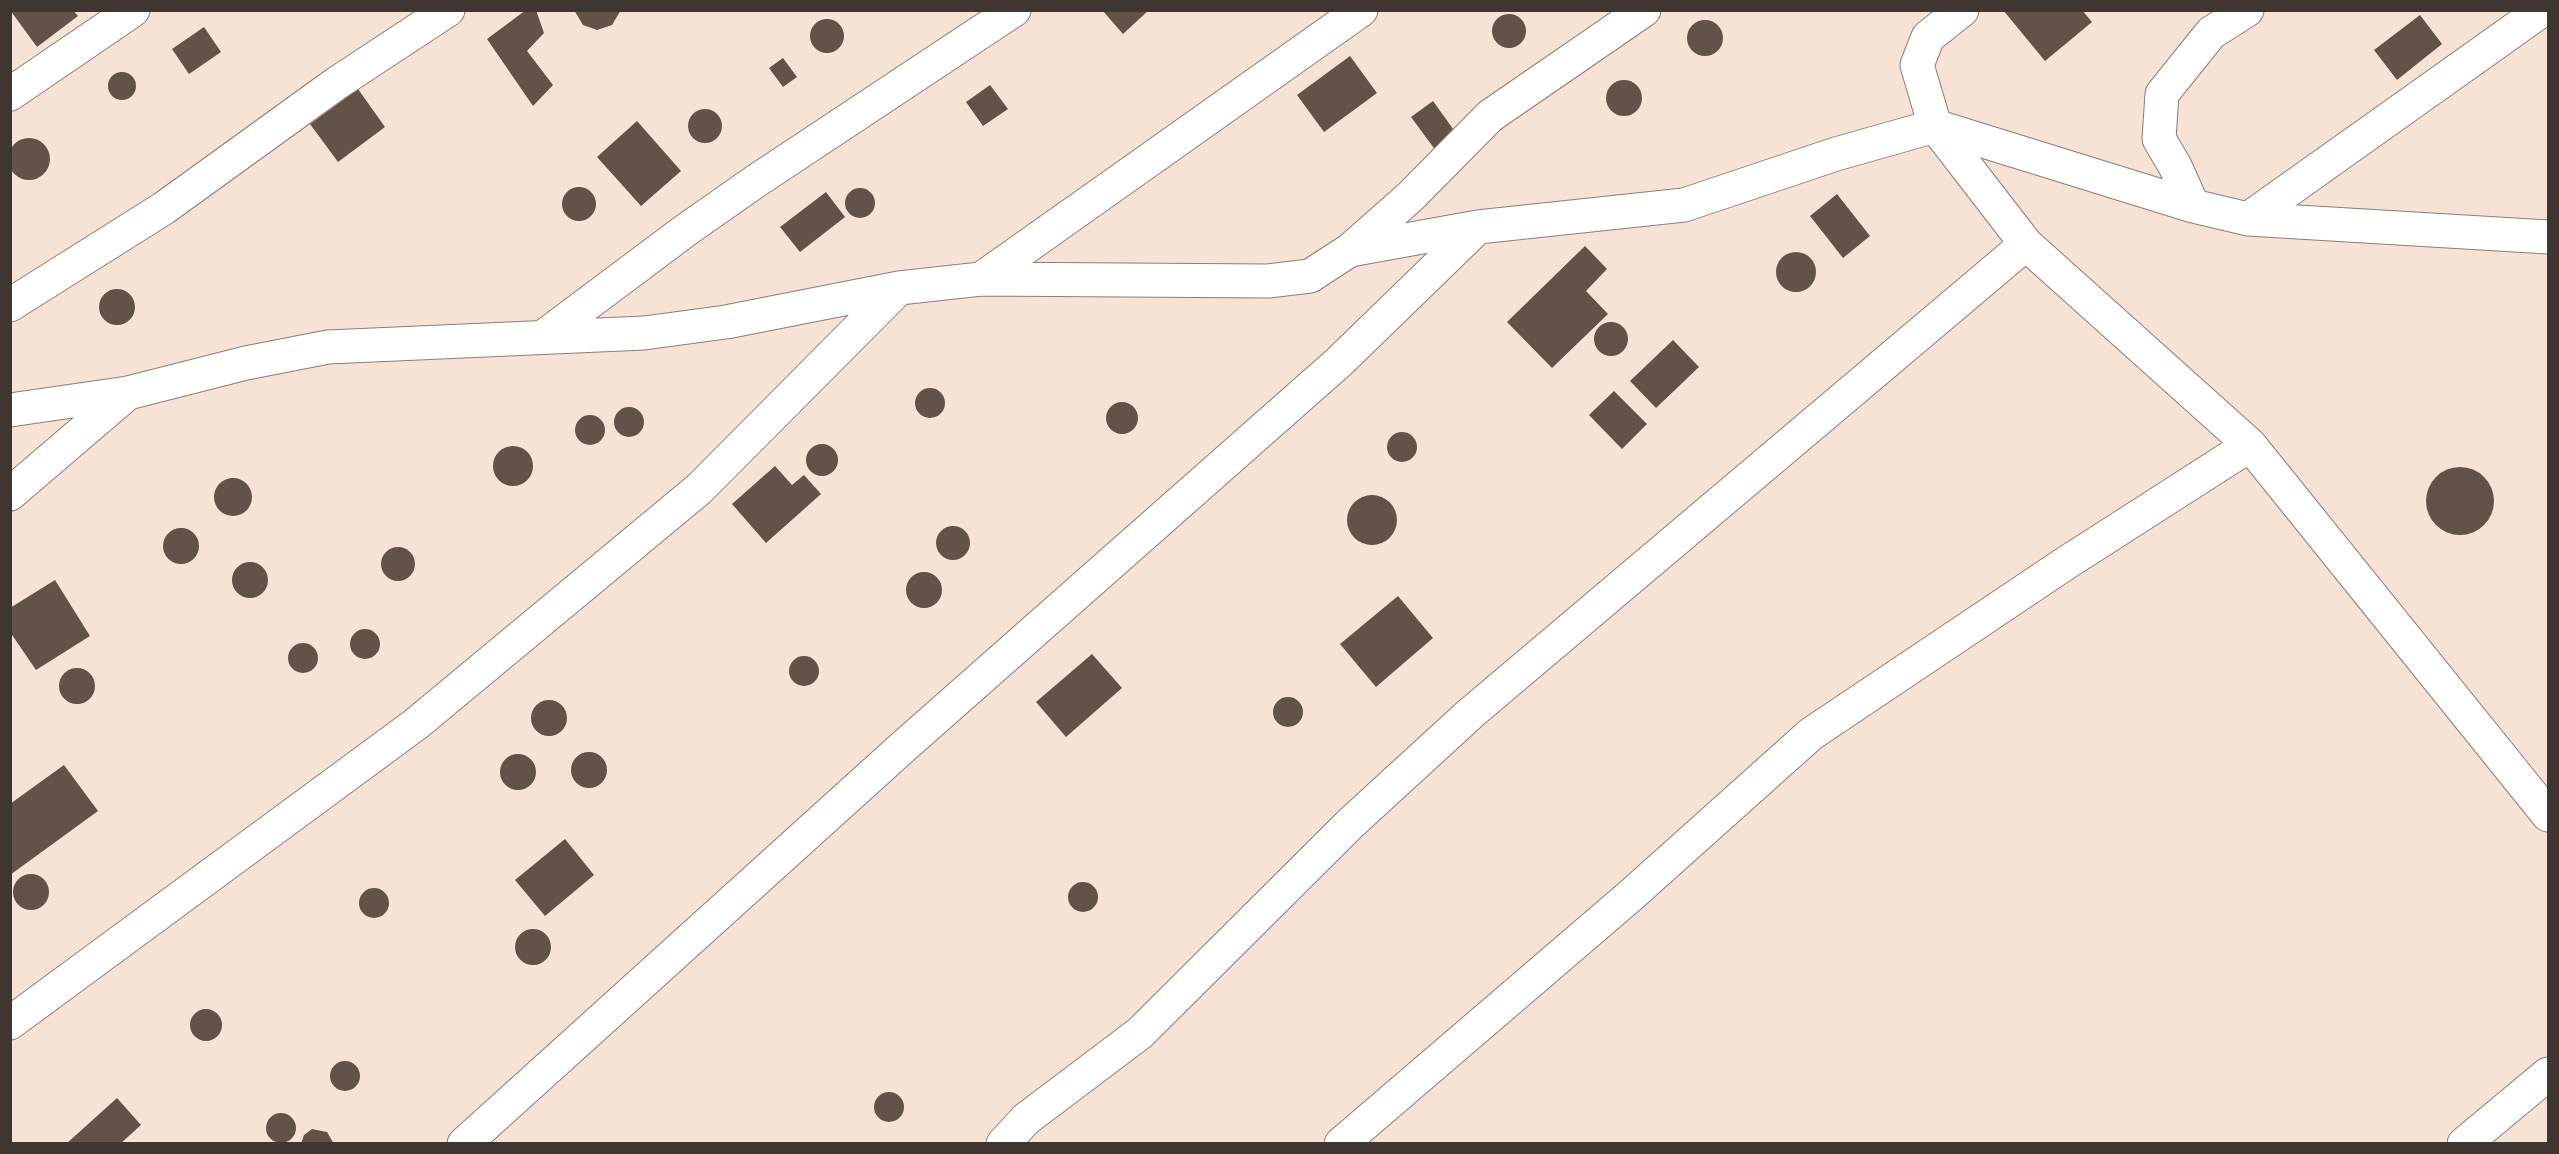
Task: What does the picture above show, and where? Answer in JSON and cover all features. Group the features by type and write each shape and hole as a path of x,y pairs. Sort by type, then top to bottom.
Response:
{"street":[{"path":"10,94 133,10"},
{"path":"10,305 164,208 337,83 447,10"},
{"path":"541,338 739,193 1014,10"},
{"path":"981,279 1361,10"},
{"path":"10,410 128,393 246,363 328,347 644,333 726,322 899,288 981,279 1268,281 1310,276 1350,250 1411,196 1490,116 1644,10"},
{"path":"1962,10 1928,37 1917,65 1935,126 2026,243 2250,445 2548,815"},
{"path":"2193,206 2175,166 2158,139 2162,94 2211,33 2247,10"},
{"path":"2248,219 2542,10"},
{"path":"1350,250 1478,227 1684,205 1836,154 1935,126 2193,206 2248,219 2548,237"},
{"path":"464,1143 903,747 1339,362 1478,227"},
{"path":"1003,1143 1026,1119 1140,1033 1343,830 1471,713 2026,243"},
{"path":"10,1023 416,724 699,489 899,288"},
{"path":"10,494 128,393"},
{"path":"1341,1143 1629,897 1810,734 2066,563 2250,445"},
{"path":"2464,1143 2548,1074"}],"building":[{"path":"10,10 73,10 78,16 37,47"},
{"path":"526,10 536,10 544,33 527,51 553,85 533,106 487,39"},
{"path":"574,10 621,10 612,25 597,30 583,25"},
{"path":"1102,10 1149,10 1123,34"},
{"path":"2003,10 2082,10 2092,22 2045,61"},
{"path":"1509,14 1521,19 1526,31 1521,43 1509,48 1497,43 1492,31 1497,19"},
{"path":"2420,15 2442,44 2397,80 2374,50"},
{"path":"827,19 839,24 844,36 839,48 827,53 815,48 810,36 815,24"},
{"path":"1705,20 1718,25 1723,38 1718,51 1705,56 1692,51 1687,38 1692,25"},
{"path":"204,27 221,52 189,74 172,49"},
{"path":"1350,56 1377,93 1324,132 1297,95"},
{"path":"783,58 797,77 783,87 769,68"},
{"path":"122,72 132,76 136,86 132,96 122,100 112,96 108,86 112,76"},
{"path":"1624,80 1637,85 1642,98 1637,111 1624,116 1611,111 1606,98 1611,85"},
{"path":"990,85 1008,109 983,126 966,102"},
{"path":"358,89 385,127 338,162 310,124"},
{"path":"1433,101 1461,140 1439,155 1411,117"},
{"path":"705,109 717,114 722,126 717,138 705,143 693,138 688,126 693,114"},
{"path":"637,121 681,171 641,206 597,157"},
{"path":"29,138 44,144 50,159 44,174 29,180 14,174 8,159 14,144"},
{"path":"579,187 591,192 596,204 591,216 579,221 567,216 562,204 567,192"},
{"path":"860,188 870,193 875,203 870,213 860,218 850,213 845,203 850,193"},
{"path":"826,192 845,217 800,252 780,227"},
{"path":"1837,194 1870,236 1843,258 1810,216"},
{"path":"1585,246 1607,269 1586,291 1608,314 1552,368 1507,322"},
{"path":"1796,252 1804,253 1810,258 1815,264 1815,280 1810,286 1804,291 1796,292 1788,291 1782,286 1777,280 1776,272 1777,264 1782,258 1788,253"},
{"path":"117,289 130,294 135,307 130,320 117,325 104,320 99,307 104,294"},
{"path":"1611,322 1623,327 1628,339 1623,351 1611,356 1599,351 1594,339 1599,327"},
{"path":"1673,340 1699,367 1656,408 1630,381"},
{"path":"930,388 941,392 945,403 941,414 930,418 919,414 915,403 919,392"},
{"path":"1614,391 1647,424 1622,449 1589,415"},
{"path":"1122,402 1133,407 1138,418 1133,429 1122,434 1111,429 1106,418 1111,407"},
{"path":"629,407 640,411 644,422 640,433 629,437 618,433 614,422 618,411"},
{"path":"590,415 601,419 605,430 601,441 590,445 579,441 575,430 579,419"},
{"path":"1402,432 1413,436 1417,447 1413,458 1402,462 1391,458 1387,447 1391,436"},
{"path":"822,444 834,448 838,460 834,472 822,476 810,472 806,460 810,448"},
{"path":"513,446 527,452 533,466 527,480 513,486 499,480 493,466 499,452"},
{"path":"775,466 792,485 804,475 821,494 766,543 732,504"},
{"path":"2453,467 2467,467 2479,472 2489,482 2494,501 2489,520 2479,530 2467,535 2453,535 2441,530 2431,520 2426,508 2426,494 2431,482 2441,472"},
{"path":"233,478 247,483 252,497 247,511 233,516 219,511 214,497 219,483"},
{"path":"1367,495 1377,495 1390,502 1397,515 1397,525 1390,538 1377,545 1367,545 1358,541 1351,534 1347,525 1347,515 1351,506 1358,499"},
{"path":"953,526 965,531 970,543 965,555 953,560 941,555 936,543 941,531"},
{"path":"181,528 194,533 199,546 194,559 181,564 168,559 163,546 168,533"},
{"path":"398,547 410,552 415,564 410,576 398,581 386,576 381,564 386,552"},
{"path":"250,562 263,567 268,580 263,593 250,598 237,593 232,580 237,567"},
{"path":"924,572 937,577 942,590 937,603 924,608 911,603 906,590 911,577"},
{"path":"55,580 90,636 36,670 10,632 10,608"},
{"path":"1398,596 1433,638 1376,687 1340,644"},
{"path":"365,629 376,633 380,644 376,655 365,659 354,655 350,644 354,633"},
{"path":"303,643 314,647 318,658 314,669 303,673 292,669 288,658 292,647"},
{"path":"1092,654 1122,688 1066,737 1036,702"},
{"path":"804,656 815,660 819,671 815,682 804,686 793,682 789,671 793,660"},
{"path":"77,668 90,673 95,686 90,699 77,704 64,699 59,686 64,673"},
{"path":"1288,697 1299,701 1303,712 1299,723 1288,727 1277,723 1273,712 1277,701"},
{"path":"549,700 562,705 567,718 562,731 549,736 536,731 531,718 536,705"},
{"path":"589,752 601,758 607,770 601,782 589,788 577,782 571,770 577,758"},
{"path":"518,754 531,759 536,772 531,785 518,790 505,785 500,772 505,759"},
{"path":"64,765 98,811 10,875 10,804"},
{"path":"565,839 594,875 545,916 515,880"},
{"path":"31,874 44,879 49,892 44,905 31,910 18,905 13,892 18,879"},
{"path":"1083,882 1094,886 1098,897 1094,908 1083,912 1072,908 1068,897 1072,886"},
{"path":"374,888 385,892 389,903 385,914 374,918 363,914 359,903 363,892"},
{"path":"533,929 546,934 551,947 546,960 533,965 520,960 515,947 520,934"},
{"path":"206,1009 217,1014 222,1025 217,1036 206,1041 195,1036 190,1025 195,1014"},
{"path":"345,1061 356,1065 360,1076 356,1087 345,1091 334,1087 330,1076 334,1065"},
{"path":"889,1092 900,1096 904,1107 900,1118 889,1122 878,1118 874,1107 878,1096"},
{"path":"117,1098 141,1125 120,1144 66,1144"},
{"path":"281,1113 292,1117 296,1128 292,1139 281,1143 270,1139 266,1128 270,1117"},
{"path":"312,1129 327,1132 334,1144 301,1144 304,1135"}]}
